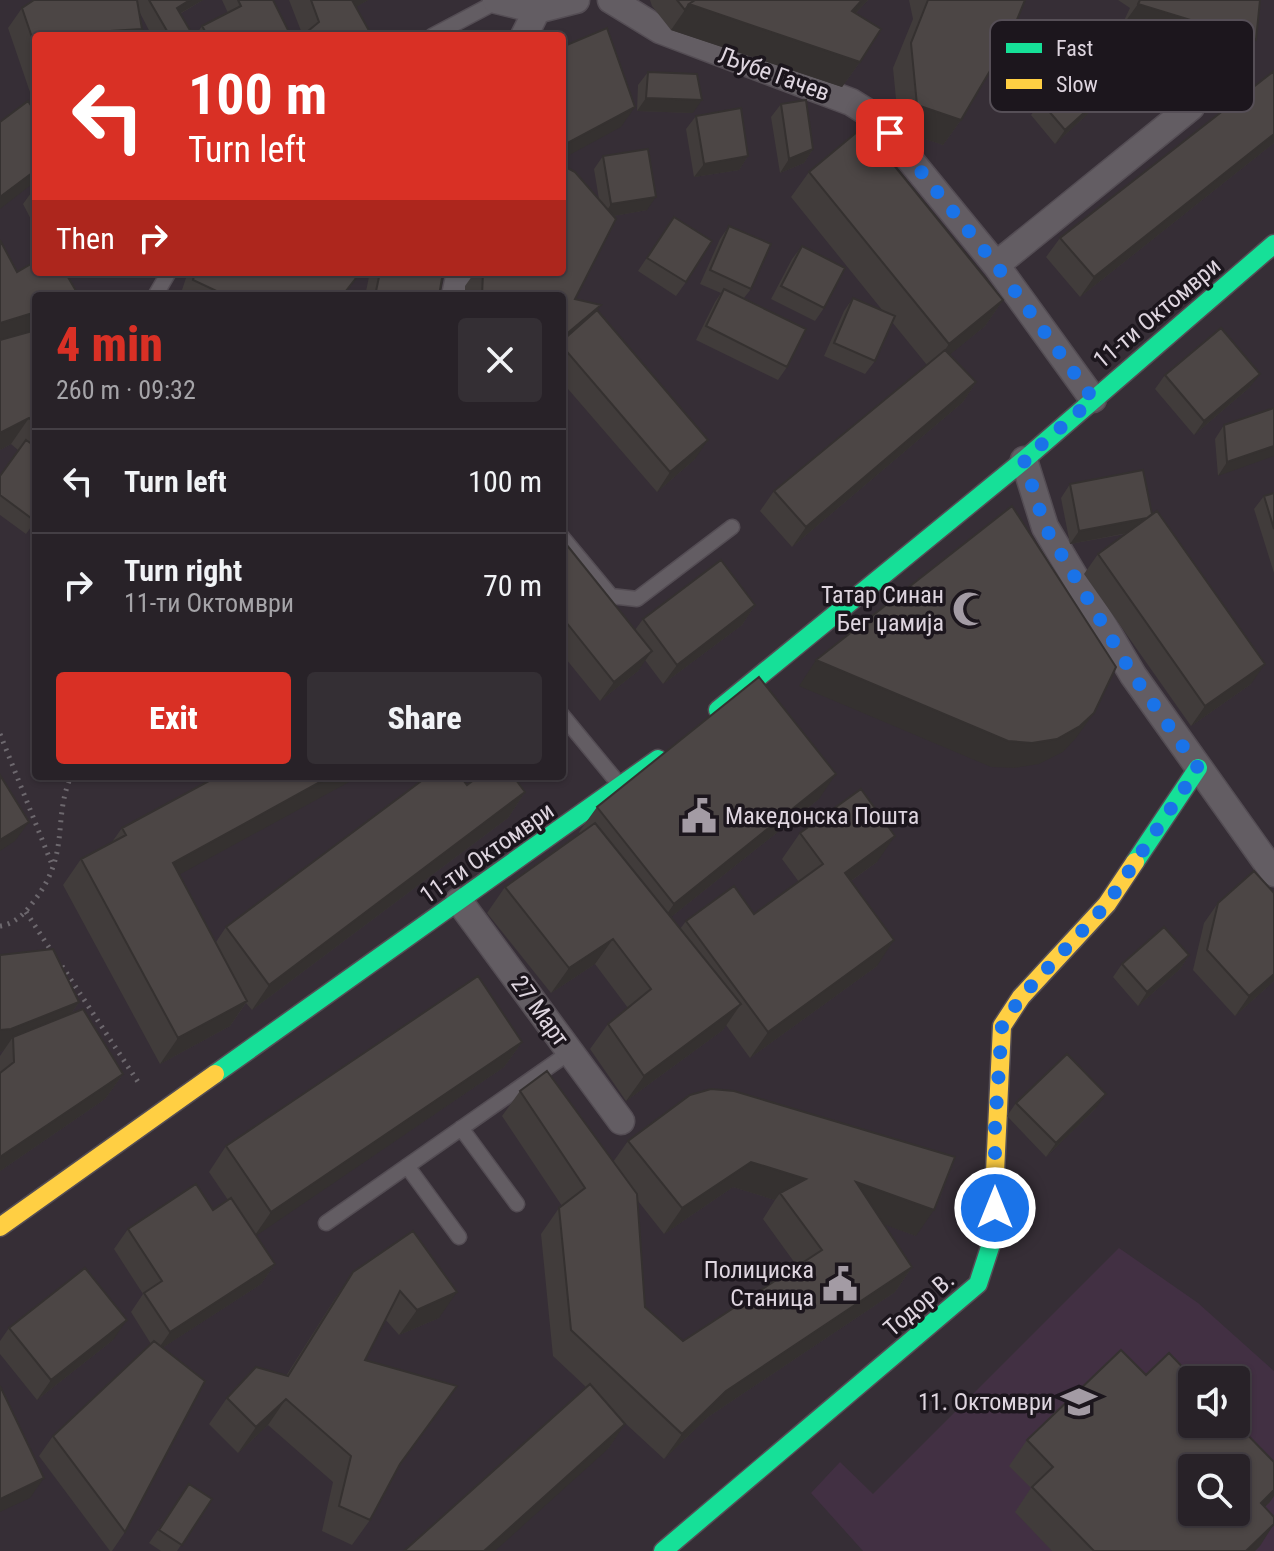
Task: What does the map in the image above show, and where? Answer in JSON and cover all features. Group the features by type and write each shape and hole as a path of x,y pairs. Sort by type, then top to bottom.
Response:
{"main road":[{"name":"11-ти Октомври","path":"705,721 1024,460 1274,244"},
{"name":"11-ти Октомври","path":"0,1227 621,787 669,749"},
{"name":"Тодор В.","path":"663,1551 978,1284 994,1235 995,1126 1002,1026 1021,997 1107,904 1198,768"}],"street":[{"path":"497,0 537,10 576,0"},
{"name":"Љубе Гачев","path":"611,0 660,30 851,102 875,117 996,265 1093,399"},
{"path":"526,32 537,10"},
{"path":"996,265 1185,112"},
{"path":"1024,460 1045,527 1133,675 1274,873"},
{"name":"27 Март","path":"459,901 621,1121"}],"lane":[{"path":"439,32 497,0"},
{"path":"566,542 611,596 637,599 732,527"},
{"path":"566,720 621,787"},
{"path":"326,1223 570,1052"},
{"path":"461,1128 517,1204"},
{"path":"407,1166 459,1237"}],"path":[{"path":"0,734 54,869"},
{"path":"0,926 9,925 26,912 54,869 61,842 65,791 69,780"},
{"path":"26,912 159,1114"}],"shaded area":[{"name":"11. Октомври","path":"1119,1248 1198,1303 1274,1371 1274,1551 863,1551 811,1493 840,1462 873,1494"}],"building":[{"path":"34,0 137,0 142,29 32,32 32,37 22,8"},
{"path":"149,0 190,0 177,8 191,32 168,32"},
{"path":"238,0 273,0 289,32 206,32 202,26 241,6"},
{"path":"311,0 352,0 370,32 307,32 319,22"},
{"path":"677,0 695,0 685,10"},
{"path":"695,0 862,0 852,11 881,29 860,62 689,4"},
{"path":"928,0 1025,0 1017,20 990,20 990,71 961,120 917,105 911,43"},
{"path":"1140,0 1260,0 1256,40 1254,20 1190,20 1138,4"},
{"path":"607,28 635,107 566,144 566,45"},
{"path":"1274,71 1274,134 1094,277 1060,238 1221,112 1254,112 1254,87"},
{"path":"648,72 697,74 702,100 646,98"},
{"path":"806,100 813,149 789,159 781,104"},
{"path":"28,101 32,107 32,173 0,197 0,122"},
{"path":"741,108 748,156 704,164 696,116"},
{"path":"1050,112 1085,112 1065,130"},
{"path":"863,127 1003,300 949,344 809,172"},
{"path":"648,149 656,197 611,204 603,156"},
{"path":"566,167 575,172 616,219 575,299 601,305 566,334 566,292 482,292 483,276 566,276"},
{"path":"674,217 712,241 686,282 647,258"},
{"path":"729,226 771,244 751,289 710,270"},
{"path":"0,240 17,272 32,263 32,276 67,276 77,292 32,292 32,313 0,323"},
{"path":"802,246 845,268 824,308 781,286"},
{"path":"194,276 356,278 345,292 218,292 193,280"},
{"path":"379,276 442,276 440,292 376,292"},
{"path":"724,289 806,329 787,367 706,326"},
{"path":"853,298 895,316 875,361 834,343"},
{"path":"597,310 708,440 670,472 566,351 566,337"},
{"path":"1221,328 1260,374 1204,421 1165,375"},
{"path":"32,331 32,421 29,418 0,433 0,340"},
{"path":"945,350 976,382 806,527 774,491"},
{"path":"1274,408 1274,446 1227,462 1224,425"},
{"path":"26,440 32,444 32,519 0,495 0,476"},
{"path":"1143,470 1152,514 1147,518 1079,531 1070,484"},
{"path":"1274,493 1274,529 1264,496"},
{"name":"Татар Синан Бег џамија","path":"1012,506 1116,667 1094,713 1080,726 1057,739 1032,743 1008,741 816,660"},
{"path":"1157,511 1265,664 1205,706 1098,554"},
{"path":"566,544 652,651 614,682 566,622"},
{"path":"721,560 755,605 677,665 643,619"},
{"name":"Македонска Пошта","path":"759,677 836,774 674,904 597,807"},
{"path":"0,775 29,822 0,840"},
{"path":"211,780 324,780 173,863 247,1001 178,1038 81,859 126,835 122,828"},
{"path":"423,780 463,780 467,785 474,780 516,780 525,792 269,985 226,927"},
{"path":"861,789 895,836 845,873 894,940 768,1032 686,921 734,886 754,914 823,864 800,833"},
{"path":"595,823 741,1004 644,1076 608,1024 651,989 613,939 569,968 505,887"},
{"path":"1254,871 1274,893 1274,974 1249,996 1207,950 1218,903"},
{"path":"1164,927 1189,955 1147,992 1122,964"},
{"path":"53,949 79,1002 11,1029 0,1030 0,955"},
{"path":"478,976 522,1042 271,1212 226,1146"},
{"path":"83,1009 123,1074 0,1157 0,1073 14,1062 13,1037"},
{"path":"1067,1054 1106,1094 1056,1143 1016,1103"},
{"name":"Полициска Станица","path":"547,1071 637,1194 645,1307 683,1341 822,1250 780,1193 806,1179 751,1162 682,1208 628,1141 690,1095 711,1089 734,1091 955,1157 934,1210 856,1182 912,1267 726,1391 682,1434 571,1330 559,1208 585,1188 520,1091"},
{"path":"196,1184 213,1210 231,1198 275,1264 170,1332 144,1293 162,1281 128,1229"},
{"path":"413,1231 457,1292 417,1310 400,1291 365,1360 457,1386 400,1464 370,1520 339,1506 351,1456 286,1399 256,1427 227,1398 256,1367 288,1376 353,1272"},
{"path":"85,1268 127,1320 51,1380 9,1328"},
{"path":"154,1341 205,1381 125,1532 53,1436"},
{"path":"1121,1350 1146,1375 1169,1353 1182,1366 1178,1366 1178,1438 1250,1437 1274,1462 1274,1490 1261,1503 1274,1517 1274,1524 1246,1551 1094,1551 1032,1487 1053,1467 1027,1440"},
{"path":"590,1384 625,1424 484,1551 404,1551"},
{"path":"0,1386 44,1478 0,1499"},
{"path":"189,1484 212,1499 182,1545 159,1530"}],"traffic: fast":[{"path":"718,710 1024,460 1274,244"},
{"path":"215,1074 658,759"},
{"path":"1135,862 1198,768"},
{"path":"663,1551 978,1284 994,1235 994,1193"}],"traffic: slow":[{"path":"994,1193 1002,1026 1021,997 1107,904 1135,862"},
{"path":"0,1227 215,1074"}],"place":[{"name":"Татар Синан Бег џамија","path":"970,609"},
{"name":"Македонска Пошта","path":"699,816"},
{"name":"Полициска Станица","path":"840,1284"},
{"name":"11. Октомври","path":"1079,1402"}],"route":[{"path":"890,133 996,265 1093,399 1024,460 1045,527 1133,675 1198,768 1107,904 1021,997 1002,1026 995,1126 995,1208"}]}
